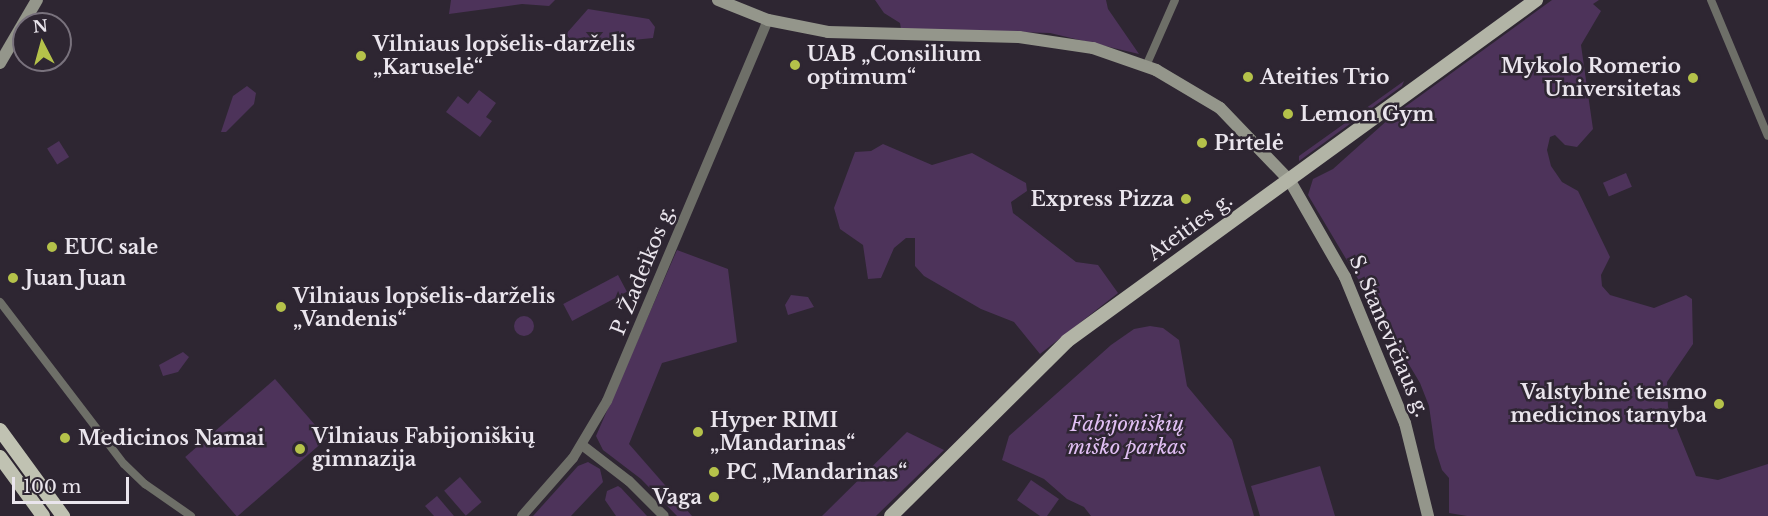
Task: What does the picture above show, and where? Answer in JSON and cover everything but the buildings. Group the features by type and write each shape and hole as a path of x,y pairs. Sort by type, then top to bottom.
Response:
{"highway":[{"path":"0,430 63,516"},
{"path":"0,457 43,516"}],"main road":[{"path":"0,63 37,0"},
{"name":"S. Stanevičiaus g.","path":"718,0 768,20 857,34 1046,39 1101,50 1146,66 1220,108 1290,181 1345,277 1369,330 1405,423 1428,516"},
{"name":"Ateities g.","path":"891,516 1067,340 1290,181 1536,0"}],"street":[{"path":"1146,66 1175,0"},
{"path":"1711,0 1768,136"},
{"name":"P. Žadeikos g.","path":"522,516 582,445 628,355 768,20"},
{"path":"0,302 124,464 145,484 191,516"},
{"path":"582,445 629,480 664,516"}],"green space":[{"path":"451,0 555,0 549,6 522,4 449,14"},
{"path":"875,0 1106,0 1108,9 1139,54 1050,33 901,29 900,23 884,13"},
{"path":"1552,0 1599,0 1593,4 1601,11 1581,45 1593,129 1577,147 1565,145 1555,135 1550,137 1547,150 1551,166 1562,182 1578,191 1610,257 1601,275 1602,286 1610,295 1654,308 1686,295 1692,299 1693,344 1667,382 1668,407 1696,476 1718,480 1768,464 1768,516 1467,516 1449,513 1449,478 1442,470 1435,448 1429,406 1420,383 1308,195 1313,179 1333,169 1391,117"},
{"path":"588,9 649,19 655,27 653,38 623,41 592,39 573,43 566,34"},
{"path":"1404,81 1402,86 1299,161 1299,156"},
{"path":"247,86 256,93 254,104 226,132 221,132 233,96"},
{"path":"479,90 496,103 486,117 492,121 480,137 446,112 458,96 468,104"},
{"path":"59,141 69,157 57,165 47,148"},
{"path":"883,144 932,165 972,153 1026,183 1027,191 1011,202 1013,213 1076,262 1098,265 1118,293 1040,354 1014,322 981,309 924,276 915,266 915,238 906,238 894,248 881,278 868,279 863,245 840,229 834,208 855,152 871,151"},
{"path":"1626,173 1632,187 1609,197 1603,183"},
{"path":"677,250 728,269 737,342 662,363 629,444 692,516 677,516 641,479 603,450 596,436"},
{"path":"618,275 627,292 572,321 563,304"},
{"path":"791,295 808,297 814,307 788,315 785,305"},
{"path":"524,316 531,319 534,326 531,333 524,336 517,333 514,326 517,319"},
{"name":"Fabijoniškių miško parkas","path":"1150,326 1163,328 1179,340 1187,386 1232,440 1254,516 1091,516 1084,507 1067,499 1044,479 1002,460 1009,436 1111,345 1134,329"},
{"path":"183,352 189,357 178,372 163,376 159,365"},
{"path":"275,379 327,439 238,516 185,457"},
{"path":"907,432 944,450 876,516 822,516"},
{"path":"588,462 600,469 603,482 571,516 533,516 578,466"},
{"path":"1320,466 1335,516 1260,516 1251,486"},
{"path":"460,477 482,502 466,516 444,491"},
{"path":"1031,480 1059,499 1047,516 1040,516 1017,500"},
{"path":"618,486 647,516 616,516 605,500 607,491"},
{"path":"437,496 454,516 434,516 425,506"}],"place":[{"name":"Vilniaus lopšelis-darželis „Karuselė“","path":"361,56"},
{"name":"UAB „Consilium optimum“","path":"795,65"},
{"name":"Ateities Trio","path":"1248,77"},
{"name":"Mykolo Romerio Universitetas","path":"1693,78"},
{"name":"Lemon Gym","path":"1288,114"},
{"name":"Pirtelė","path":"1202,143"},
{"name":"Express Pizza","path":"1186,199"},
{"name":"EUC sale","path":"52,247"},
{"name":"Juan Juan","path":"13,278"},
{"name":"Vilniaus lopšelis-darželis „Vandenis“","path":"281,307"},
{"name":"Valstybinė teismo medicinos tarnyba","path":"1719,404"},
{"name":"Hyper RIMI „Mandarinas“","path":"698,432"},
{"name":"Medicinos Namai","path":"65,438"},
{"name":"Vilniaus Fabijoniškių gimnazija","path":"300,449"},
{"name":"PC „Mandarinas“","path":"714,472"},
{"name":"Vaga","path":"714,497"}]}
